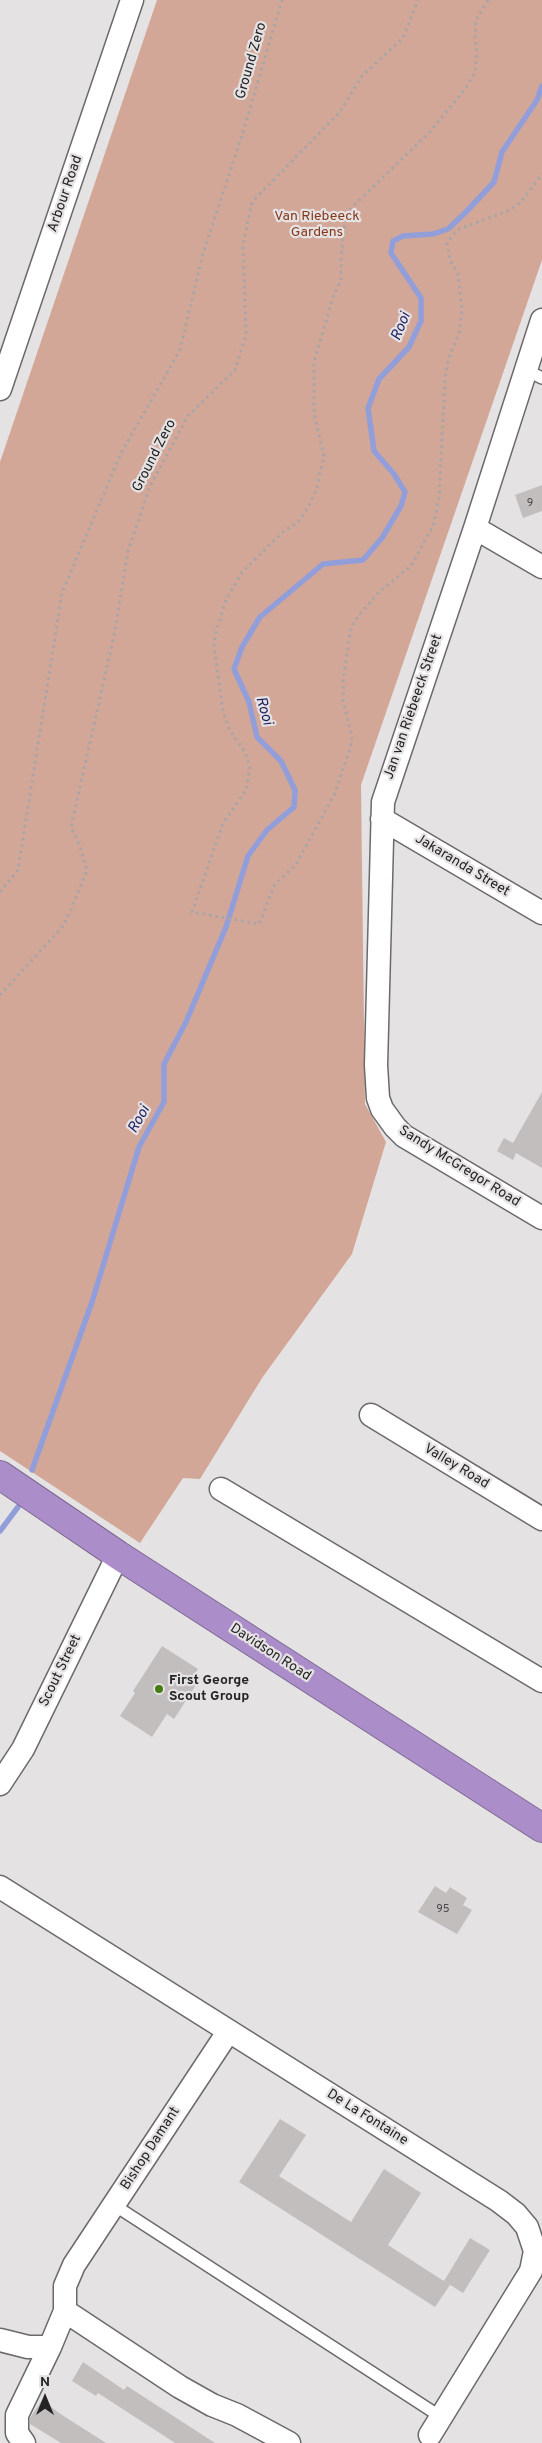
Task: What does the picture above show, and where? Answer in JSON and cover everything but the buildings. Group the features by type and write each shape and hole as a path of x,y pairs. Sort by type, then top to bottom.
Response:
{"highway":[{"name":"Davidson Road","path":"0,1475 118,1555 540,1821"}],"street":[{"name":"Arbour Road","path":"0,388 6,352 132,0"},
{"name":"Jan van Riebeeck Street","path":"382,1109 378,1098 376,1065 382,819 388,783 475,528 534,374 542,320"},
{"path":"475,528 542,567"},
{"name":"Jakaranda Street","path":"382,819 542,913"},
{"name":"Sandy McGregor Road","path":"382,1109 388,1120 404,1136 542,1218"},
{"name":"Valley Road","path":"371,1415 542,1519"},
{"path":"221,1489 542,1681"},
{"name":"Scout Street","path":"0,1784 23,1749 118,1555"},
{"name":"De La Fontaine","path":"0,1887 499,2201 516,2214 527,2227 535,2251 531,2271 436,2426"},
{"name":"Bishop Damant","path":"65,2311 65,2286 74,2265 228,2032"},
{"path":"24,2443 17,2434 17,2415 65,2311 180,2387 288,2443"},
{"path":"0,2340 28,2346 50,2347"}],"lane":[{"path":"114,2205 436,2426"}],"path":[{"name":"Ground Zero","path":"0,892 18,870 62,593 121,453 180,350 202,257 244,129 282,0"},
{"name":"Ground Zero","path":"0,995 64,925 87,871 80,846 71,827 115,631 128,551 150,486 188,416 235,370 246,335 243,245 252,202 340,112 362,76 402,38 418,0"},
{"path":"488,0 476,20 475,40 477,53 475,72 465,89 429,133 350,209 345,220 341,281 334,294 314,362 314,414 324,456 316,491 308,508 298,522 284,531 242,572 226,600 215,635 214,646 223,710 229,730 245,752 250,766 246,790 223,824 192,912 259,924 275,884 295,866 334,795 350,749 352,736 343,701 343,680 351,628 359,615 379,592 411,566 433,526 439,499 445,378 450,357 459,334 462,310 458,274 450,260 447,243 457,230 510,210 521,202 542,174"}],"green space":[{"name":"Van Riebeeck Gardens","path":"157,0 542,0 542,260 361,785 365,1104 386,1142 352,1254 262,1378 200,1479 183,1478 140,1543 0,1451 0,462"}],"waterway":[{"name":"Rooi","path":"32,1470 92,1302 139,1147 164,1102 164,1064 186,1022 226,927 248,856 267,830 294,807 295,790 281,761 257,737 249,702 234,669 242,647 260,617 323,564 363,560 382,538 401,506 405,492 394,474 374,451 368,408 379,379 409,347 421,321 421,298 391,253 393,241 403,236 433,234 448,229 466,212 494,182 502,152 537,100 542,86"},
{"name":"Rooi","path":"0,1531 18,1507"}],"place":[{"name":"First George Scout Group","path":"159,1689"}]}
